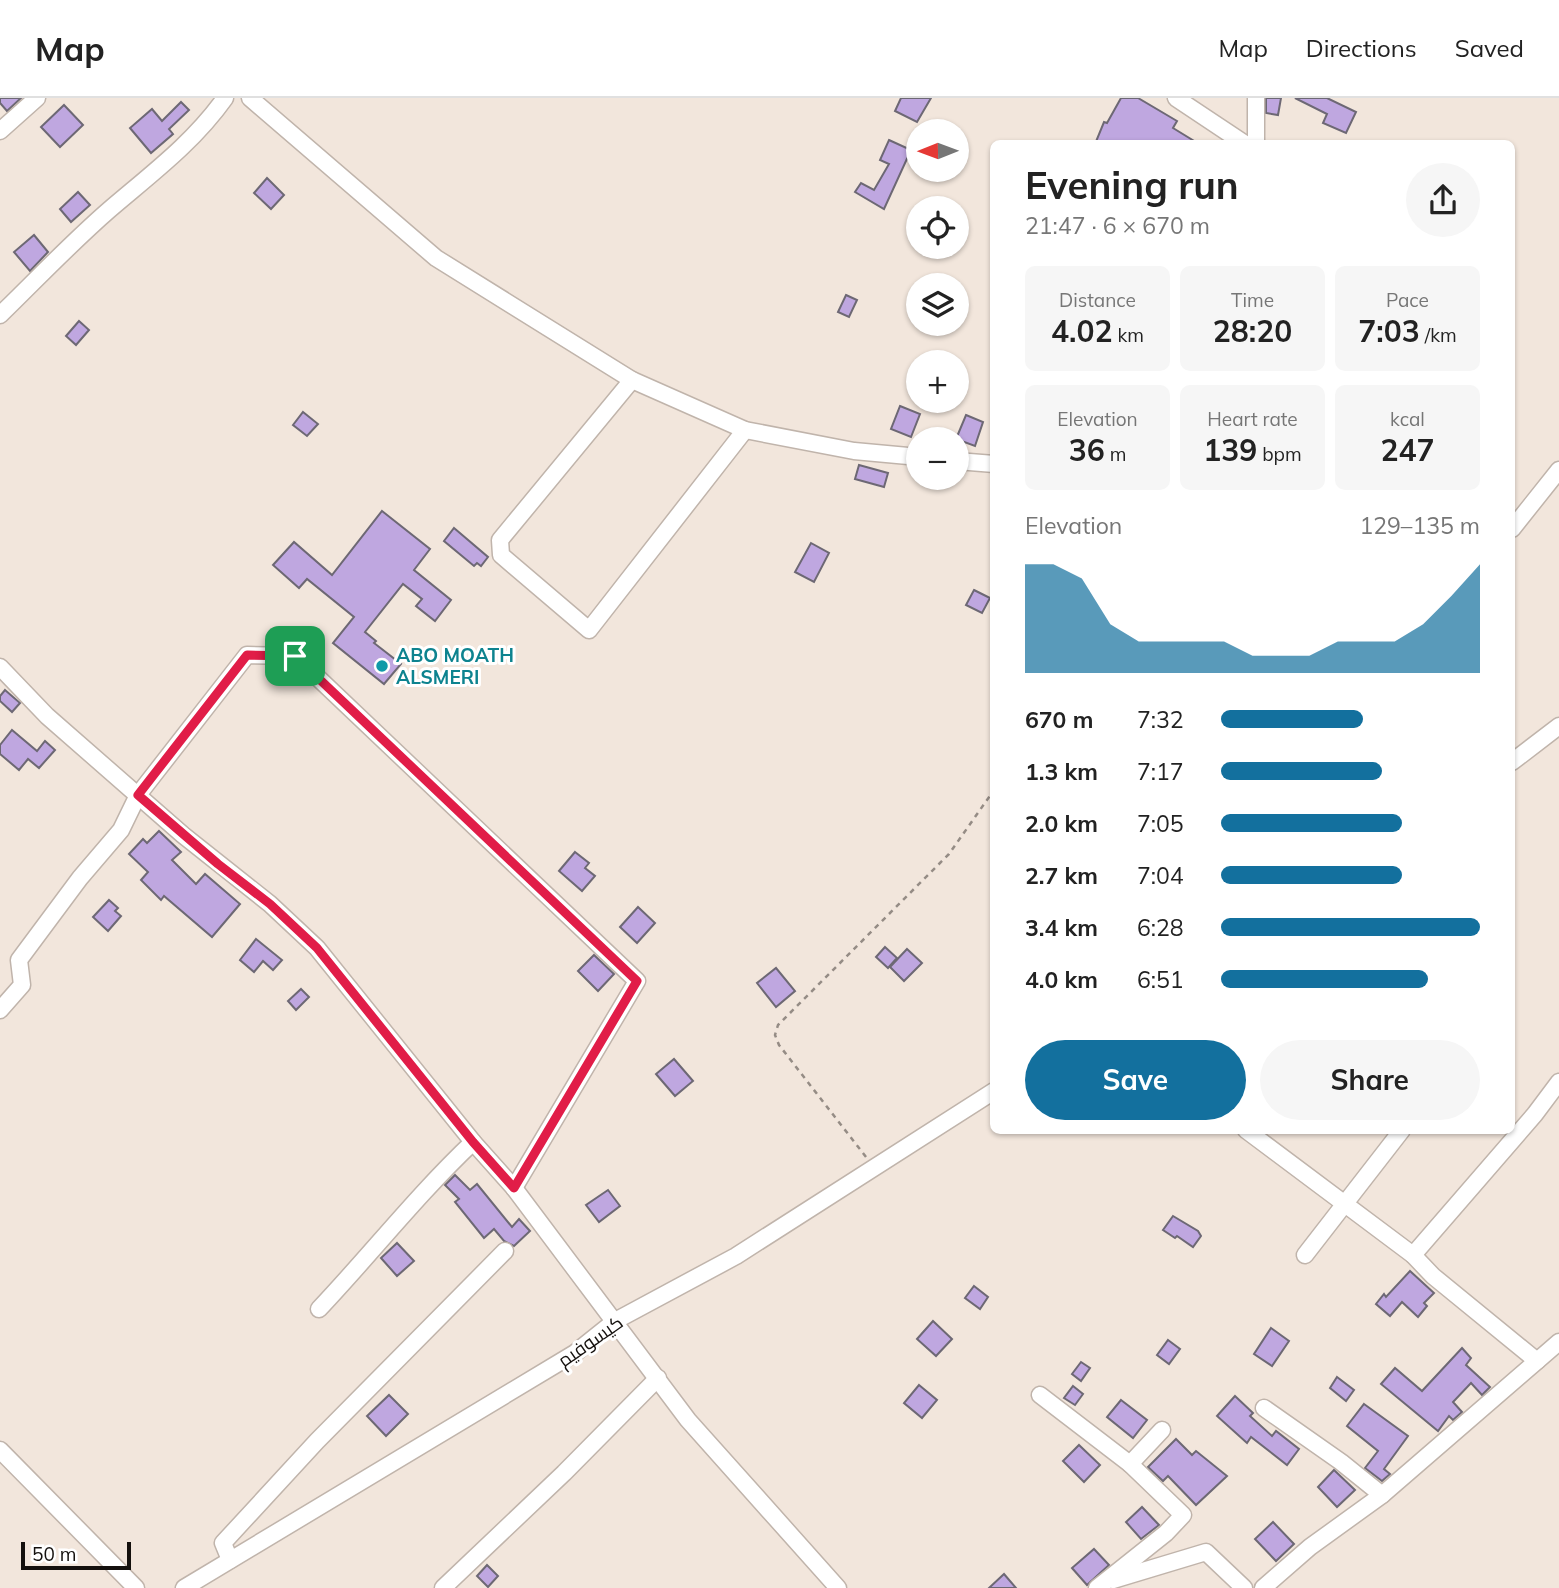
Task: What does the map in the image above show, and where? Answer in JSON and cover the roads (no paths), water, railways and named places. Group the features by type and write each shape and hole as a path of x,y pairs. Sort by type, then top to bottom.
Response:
{"street":[{"path":"0,131 37,98"},
{"path":"0,315 108,211 179,152 209,121 225,98"},
{"path":"250,98 436,258 632,380 745,430 854,451 906,456"},
{"path":"1176,98 1239,140"},
{"path":"1256,98 1256,140"},
{"path":"632,380 500,540 501,555 589,630 745,430"},
{"path":"969,462 990,464"},
{"path":"1515,525 1559,470"},
{"path":"0,1010 22,985 19,960 80,878 121,830 138,795 247,655 295,656 637,981 514,1188"},
{"path":"0,667 47,716 218,864 270,904 317,948 473,1142 514,1188 696,1430 838,1588"},
{"path":"1515,760 1553,741 1559,726"},
{"path":"1413,1255 1535,1114 1559,1082"},
{"name":"كيسوفيم","path":"184,1588 575,1353 615,1321 736,1256 990,1094"},
{"path":"1251,1134 1413,1255 1433,1276 1537,1361"},
{"path":"1305,1255 1399,1134"},
{"path":"319,1309 437,1177 473,1142"},
{"path":"230,1560 223,1543 317,1441 505,1251"},
{"path":"1263,1588 1310,1547 1382,1495 1559,1342"},
{"path":"443,1588 657,1378"},
{"path":"1040,1395 1130,1464 1183,1515 1166,1533 1101,1586"},
{"path":"1264,1408 1341,1462 1382,1495"},
{"path":"1130,1464 1162,1430"},
{"path":"0,1450 136,1588"},
{"path":"1101,1586 1206,1552 1244,1588"}],"place":[{"name":"ABO MOATH ALSMERI","path":"382,666"}]}
